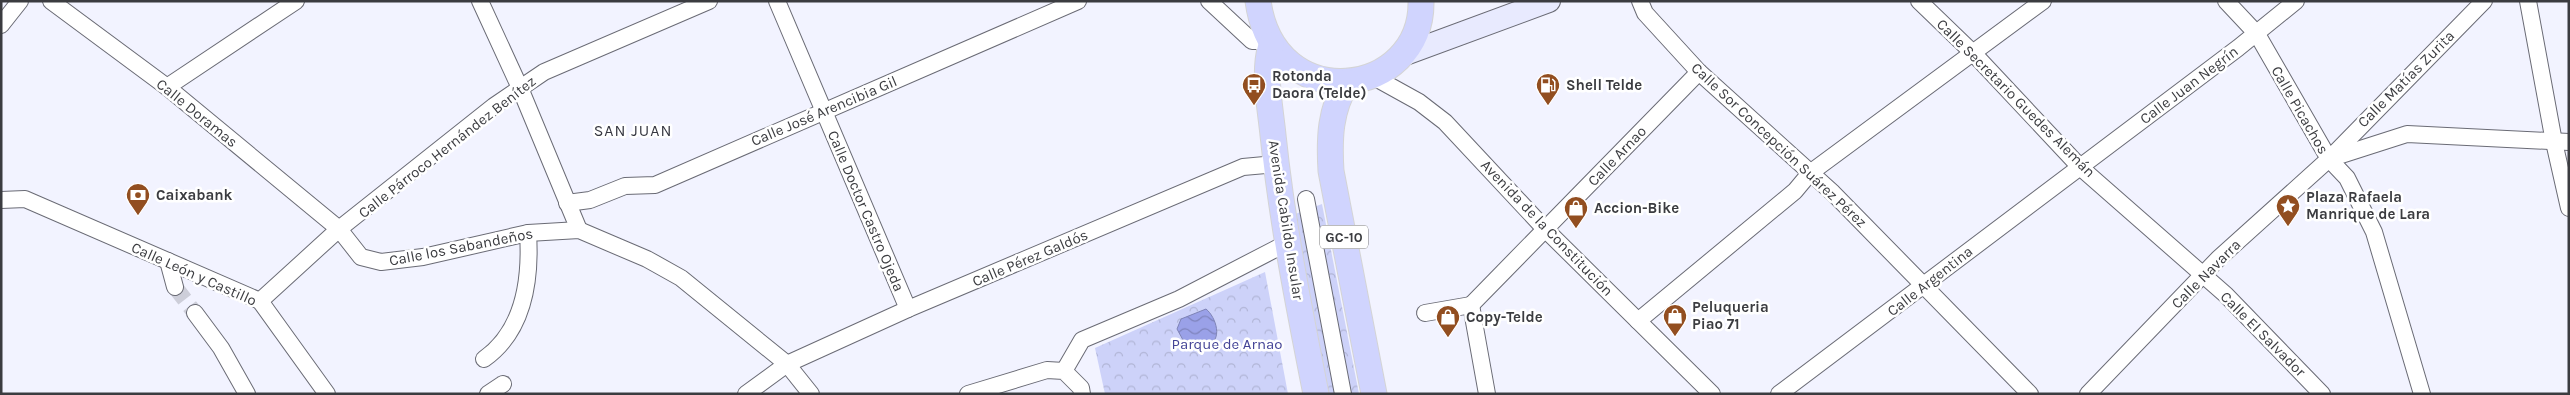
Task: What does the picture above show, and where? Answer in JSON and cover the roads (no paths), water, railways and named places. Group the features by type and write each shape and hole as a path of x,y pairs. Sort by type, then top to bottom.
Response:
{"main road":[{"path":"1258,1 1261,22 1270,43 1286,61 1304,74 1325,81 1347,82 1372,76 1400,56 1414,35 1422,11 1422,1"},
{"name":"Avenida Cabildo Insular","path":"1270,43 1266,64 1276,164 1287,243 1316,394"},
{"name":"GC-10","path":"1347,82 1337,98 1331,121 1329,142 1331,170 1374,394"}],"street":[{"path":"1,25 20,1"},
{"name":"Calle Doramas","path":"51,1 167,87 339,229"},
{"path":"167,87 296,1"},
{"path":"480,1 520,88 566,203 579,230"},
{"name":"Calle Párroco Hernández Benítez","path":"260,301 339,229 520,88 544,72 709,1"},
{"name":"Calle Doctor Castro Ojeda","path":"776,1 908,309"},
{"name":"Calle José Arencibia Gil","path":"566,203 590,200 625,186 655,185 1078,1"},
{"path":"1209,1 1252,42 1270,43"},
{"path":"1400,56 1549,1"},
{"name":"Calle Sor Concepción Suárez Pérez","path":"1640,1 1645,13 1699,72 1810,173 1924,285 2030,394"},
{"name":"Calle Secretario Guedes Alemán","path":"1918,1 1974,54 2080,167 2203,274"},
{"path":"1638,322 1795,191 1810,173 1974,54 2043,1"},
{"name":"Calle Picachos","path":"2226,1 2257,34 2328,159 2347,178 2374,232 2422,394"},
{"name":"Calle Juan Negrín","path":"2080,167 2257,34 2296,1"},
{"name":"Calle Matías Zurita","path":"2328,159 2484,1"},
{"path":"2528,1 2561,142 2569,208"},
{"name":"Calle Arnao","path":"1471,304 1699,72"},
{"name":"Avenida de la Constitución","path":"1372,76 1419,102 1445,122 1545,229 1712,394"},
{"path":"2328,159 2407,134 2561,142"},
{"name":"Calle Navarra","path":"2088,394 2203,274 2328,159"},
{"name":"Calle Pérez Galdós","path":"746,394 787,364 908,309 1242,167 1276,164"},
{"name":"Calle Argentina","path":"1779,394 2080,167"},
{"name":"Calle León y Castillo","path":"1,200 25,199 260,301 327,394"},
{"path":"1306,199 1343,394"},
{"name":"Calle los Sabandeños","path":"339,229 361,257 381,262 423,257 528,233 579,230 647,259 681,278 787,364 811,394"},
{"path":"484,359 499,348 511,330 523,304 529,257 528,233"},
{"path":"1064,371 1082,340 1179,299 1287,243"},
{"path":"168,261 175,287"},
{"name":"Calle El Salvador","path":"2203,274 2322,394"},
{"path":"1426,313 1471,304 1487,394"},
{"path":"195,313 221,348 246,394"},
{"path":"978,392 1047,370 1064,371 1081,388 1082,394"},
{"path":"488,394 503,384"}],"water":[{"path":"1206,309 1213,317 1215,323 1217,334 1215,339 1204,347 1183,340 1177,329 1181,319"}],"tunnel":[{"path":"175,287 195,313"}],"place":[{"name":"Rotonda Daora (Telde)","path":"1254,106"},
{"name":"Shell Telde","path":"1548,106"},
{"name":"Caixabank","path":"138,216"},
{"name":"Plaza Rafaela Manrique de Lara","path":"2288,227"},
{"name":"Accion-Bike","path":"1576,229"},
{"name":"Peluqueria Piao 71","path":"1675,337"},
{"name":"Copy-Telde","path":"1448,338"}],"district":[{"name":"SAN JUAN","path":"633,130"}],"park label":[{"name":"Parque de Arnao","path":"1227,344"}]}
